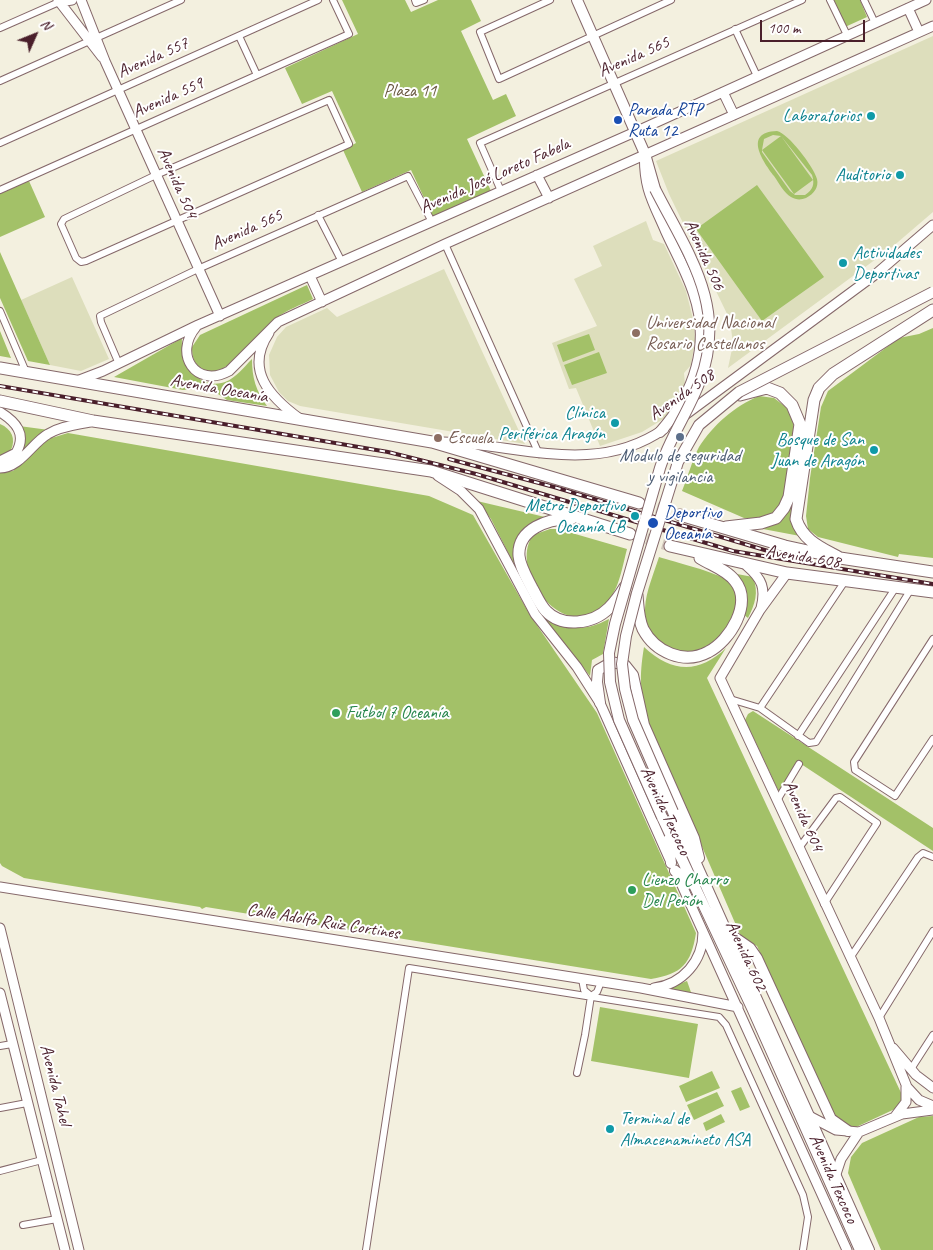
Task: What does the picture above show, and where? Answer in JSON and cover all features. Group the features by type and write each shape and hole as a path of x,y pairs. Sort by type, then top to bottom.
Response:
{"highway":[{"path":"840,558 810,542 803,534 796,519 814,400 819,388 833,374 933,310"},
{"name":"Avenida Oceanía","path":"0,368 304,422 432,442"},
{"path":"721,528 761,523 776,518 784,508 789,497 800,424 792,405 780,393 767,388 753,390 731,398"},
{"path":"0,401 93,421 431,471 630,534"},
{"path":"432,442 639,503"},
{"name":"Avenida 608","path":"680,516 785,546 840,558 933,572"},
{"path":"586,521 551,520 540,524 527,534 522,542 519,557 531,585 547,613 561,620 583,622 608,610 625,587"},
{"name":"Avenida 608","path":"670,546 747,566 787,573 933,592"},
{"path":"637,593 639,616 643,628 657,646 678,656 689,658 709,652 728,634 739,614 742,596 740,589 731,576 690,552"}],"main road":[{"name":"Avenida 506","path":"577,0 645,154 655,189 695,268 707,298 711,326 708,354 700,382 665,452 625,587"},
{"path":"645,154 644,172 648,191 694,292 701,330 696,374 676,414 660,432"},
{"name":"Avenida 508","path":"637,593 678,462 699,425 731,398 760,379 933,292"},
{"name":"Avenida 602","path":"625,587 609,653 610,682 624,734 667,831 694,882 860,1250"},
{"name":"Avenida 602","path":"637,593 623,650 625,690 636,727 869,1250"},
{"path":"600,703 597,682 598,670 612,662 625,664 633,675 644,725 694,838 701,874"},
{"path":"667,831 673,867 694,882"},
{"path":"725,926 741,946 771,1013 780,1050"},
{"path":"734,937 750,948 757,958 832,1119 848,1132"}],"street":[{"path":"0,28 59,1 72,0"},
{"name":"Avenida 504","path":"81,0 93,40"},
{"path":"0,81 181,0"},
{"name":"Avenida 557","path":"0,143 318,0"},
{"name":"Avenida 559","path":"0,190 349,34 333,0"},
{"path":"416,2 424,0"},
{"path":"550,0 480,32 498,79 592,34 671,0"},
{"name":"Avenida 565","path":"501,191 480,143 802,0"},
{"path":"830,0 847,35"},
{"path":"864,0 875,23"},
{"name":"Avenida José Loreto Fabela","path":"77,381 119,364 198,325 635,132 926,0"},
{"name":"Avenida 504","path":"59,1 93,40 105,61 220,316"},
{"path":"908,8 919,32"},
{"path":"198,325 190,335 186,355 196,370 212,377 229,371 278,322 445,244 933,26"},
{"path":"735,29 758,76"},
{"path":"239,36 257,75"},
{"path":"722,92 734,115"},
{"path":"329,100 350,144 81,262 76,258 62,227 62,221 156,175 329,100"},
{"path":"537,175 549,198"},
{"name":"Avenida 565","path":"119,364 100,322 100,316 198,269 408,176 432,222"},
{"path":"318,215 342,262"},
{"name":"Avenida 508","path":"432,442 495,445 564,457 595,456 633,445 660,432 876,274 933,225"},
{"path":"445,244 539,454"},
{"path":"310,276 322,302"},
{"path":"0,310 26,372"},
{"path":"278,322 268,335 261,349 259,364 262,379 270,393 280,404 304,422"},
{"path":"0,412 17,425 21,440 16,453 0,461"},
{"path":"0,468 13,465 47,435 59,429 93,421"},
{"name":"Avenida Texcoco","path":"431,471 461,491 479,509 535,614 577,667 600,703 847,1250"},
{"name":"Avenida 604","path":"747,566 757,574 763,585 760,610"},
{"name":"Avenida 604","path":"787,573 760,610 720,678 778,799 824,904 879,1018 906,1087"},
{"path":"760,708 845,581"},
{"path":"798,736 896,587"},
{"path":"730,699 760,708 798,736 812,744 816,742 911,589"},
{"path":"933,639 854,762 855,770 895,796 933,739"},
{"path":"778,799 799,764"},
{"path":"799,848 836,798 840,797 877,823 824,904"},
{"path":"850,958 918,857 923,853 933,858"},
{"name":"Calle Adolfo Ruiz Cortines","path":"0,887 641,988 738,1006"},
{"name":"Avenida Tahel","path":"0,928 79,1250"},
{"name":"Calle Adolfo Ruiz Cortines","path":"641,988 662,987 676,981 687,973 698,956 703,929"},
{"path":"879,1018 933,931"},
{"path":"366,1250 409,968 712,1015 722,1020 802,1196 808,1217 803,1250"},
{"path":"582,979 584,990 590,996"},
{"path":"590,996 597,992 602,982"},
{"name":"Avenida Tahel","path":"0,993 65,1250"},
{"path":"577,1073 590,996"},
{"path":"893,1117 904,1105 907,1098 907,1077 933,1035"},
{"name":"Avenida 604","path":"888,1039 911,1069 933,1088"},
{"path":"0,1046 12,1044"},
{"path":"906,1087 919,1100 933,1108"},
{"path":"0,1108 27,1103"},
{"path":"811,1117 836,1130 859,1132 893,1117 933,1108"},
{"path":"836,1174 842,1159 859,1132"},
{"path":"0,1171 42,1160"},
{"path":"24,1225 57,1219"}],"shaded area":[{"path":"933,36 933,212 891,248 728,368 733,344 730,320 669,194 656,161"},
{"name":"Universidad Nacional Rosario Castellanos","path":"646,221 653,240 664,244 686,291 694,323 695,341 691,365 684,373 685,384 675,404 665,418 642,432 600,446 576,388 569,389 552,343 597,326 574,279 602,266 593,246"},
{"path":"444,269 525,444 300,406 288,401 279,392 270,375 269,355 277,337 286,327 327,308 337,317"},
{"path":"72,277 109,359 81,371 50,365 21,300"}],"green space":[{"name":"Plaza 11","path":"342,0 405,0 411,12 438,0 471,0 481,21 461,31 493,100 506,94 516,116 467,139 491,191 433,217 411,170 362,192 343,150 356,143 332,91 302,104 285,68 358,34"},
{"path":"833,0 860,0 867,17 845,27"},
{"path":"777,131 782,133 800,151 811,167 817,179 817,185 814,192 806,198 795,199 788,195 761,156 758,142 760,137 766,133","holes":["773,135 781,136 812,175 813,186 808,193 805,195 795,195 790,191 762,152 764,139"]},
{"path":"781,136 813,180 794,194 762,150"},
{"path":"29,181 45,217 0,237 0,193"},
{"path":"757,185 824,277 762,321 696,229"},
{"path":"0,252 50,365 28,361 0,298"},
{"path":"307,285 313,299 275,319 240,356 229,364 219,370 209,372 200,368 194,361 192,347 200,335"},
{"name":"Bosque de San Juan de Aragón","path":"933,328 933,558 899,554 898,557 818,537 808,529 806,516 821,407 828,391 899,338 919,334"},
{"path":"0,331 11,358 0,356"},
{"path":"589,334 595,350 563,362 557,345"},
{"path":"182,338 184,356 188,365 199,378 207,382 215,384 233,378 252,359 255,384 267,406 227,400 218,394 194,389 183,390 114,377"},
{"path":"599,352 607,373 572,385 564,365"},
{"path":"759,396 774,398 786,407 794,422 785,498 775,512 758,519 744,518 682,491 699,447 705,439 733,411"},
{"path":"0,424 10,432 13,442 11,450 0,457"},
{"path":"19,426 49,430 19,456"},
{"path":"68,433 429,496 473,515 530,615 597,713 696,933 691,953 683,966 670,974 651,979 206,907 202,909 200,907 24,878 2,866 0,863 0,472 13,471 45,440"},
{"path":"794,498 800,536 763,529 775,523"},
{"path":"477,501 545,517 525,530 520,576 491,519"},
{"path":"550,529 558,529 627,549 614,592 595,613 579,617 562,613 547,602 536,587 528,569 527,551 533,535"},
{"path":"659,557 722,578 728,581 736,594 736,609 730,624 719,637 705,647 688,652 671,649 655,636 648,627 645,616 646,602"},
{"path":"737,574 753,577 755,583 753,608 748,618 744,615 746,593"},
{"path":"540,613 557,623 573,628 590,626 609,619 603,654 592,660 590,676"},
{"path":"644,647 654,656 665,662 685,667 696,666 706,662 726,648 707,678 903,1097 897,1108 852,1129 837,1123 757,946 742,939 648,722 641,684"},
{"path":"753,711 933,828 933,851 798,762 779,792 745,720 748,714"},
{"path":"687,981 692,995 664,990"},
{"path":"600,1007 698,1024 689,1078 591,1061"},
{"path":"712,1071 720,1088 686,1102 679,1086"},
{"path":"741,1087 750,1107 740,1111 731,1091"},
{"path":"717,1092 724,1106 694,1120 687,1105"},
{"path":"721,1114 725,1122 706,1131 703,1123"},
{"path":"933,1116 933,1250 881,1250 848,1173 851,1157 862,1143 919,1117"}],"tunnel":[{"path":"641,503 680,515"},
{"path":"631,534 670,546"}],"railway":[{"path":"0,386 388,452 476,474 733,551 933,584"},
{"path":"449,459 554,487 778,554"}],"place":[{"name":"Laboratorios","path":"871,116"},
{"name":"Parada RTP Ruta 12","path":"618,120"},
{"name":"Auditorio","path":"900,175"},
{"name":"Actividades Deportivas","path":"843,263"},
{"name":"Universidad Nacional Rosario Castellanos","path":"636,333"},
{"name":"Clínica Periférica Aragón","path":"615,423"},
{"name":"Modulo de seguridad y vigilancia","path":"680,437"},
{"name":"Escuela","path":"438,438"},
{"name":"Bosque de San Juan de Aragón","path":"874,450"},
{"name":"Metro Deportivo Oceanía LB","path":"635,516"},
{"name":"Deportivo Oceanía","path":"653,523"},
{"name":"Futbol 7 Oceanía","path":"336,713"},
{"name":"Lienzo Charro Del Peñón","path":"632,890"},
{"name":"Terminal de Almacenamineto ASA","path":"610,1129"}]}
